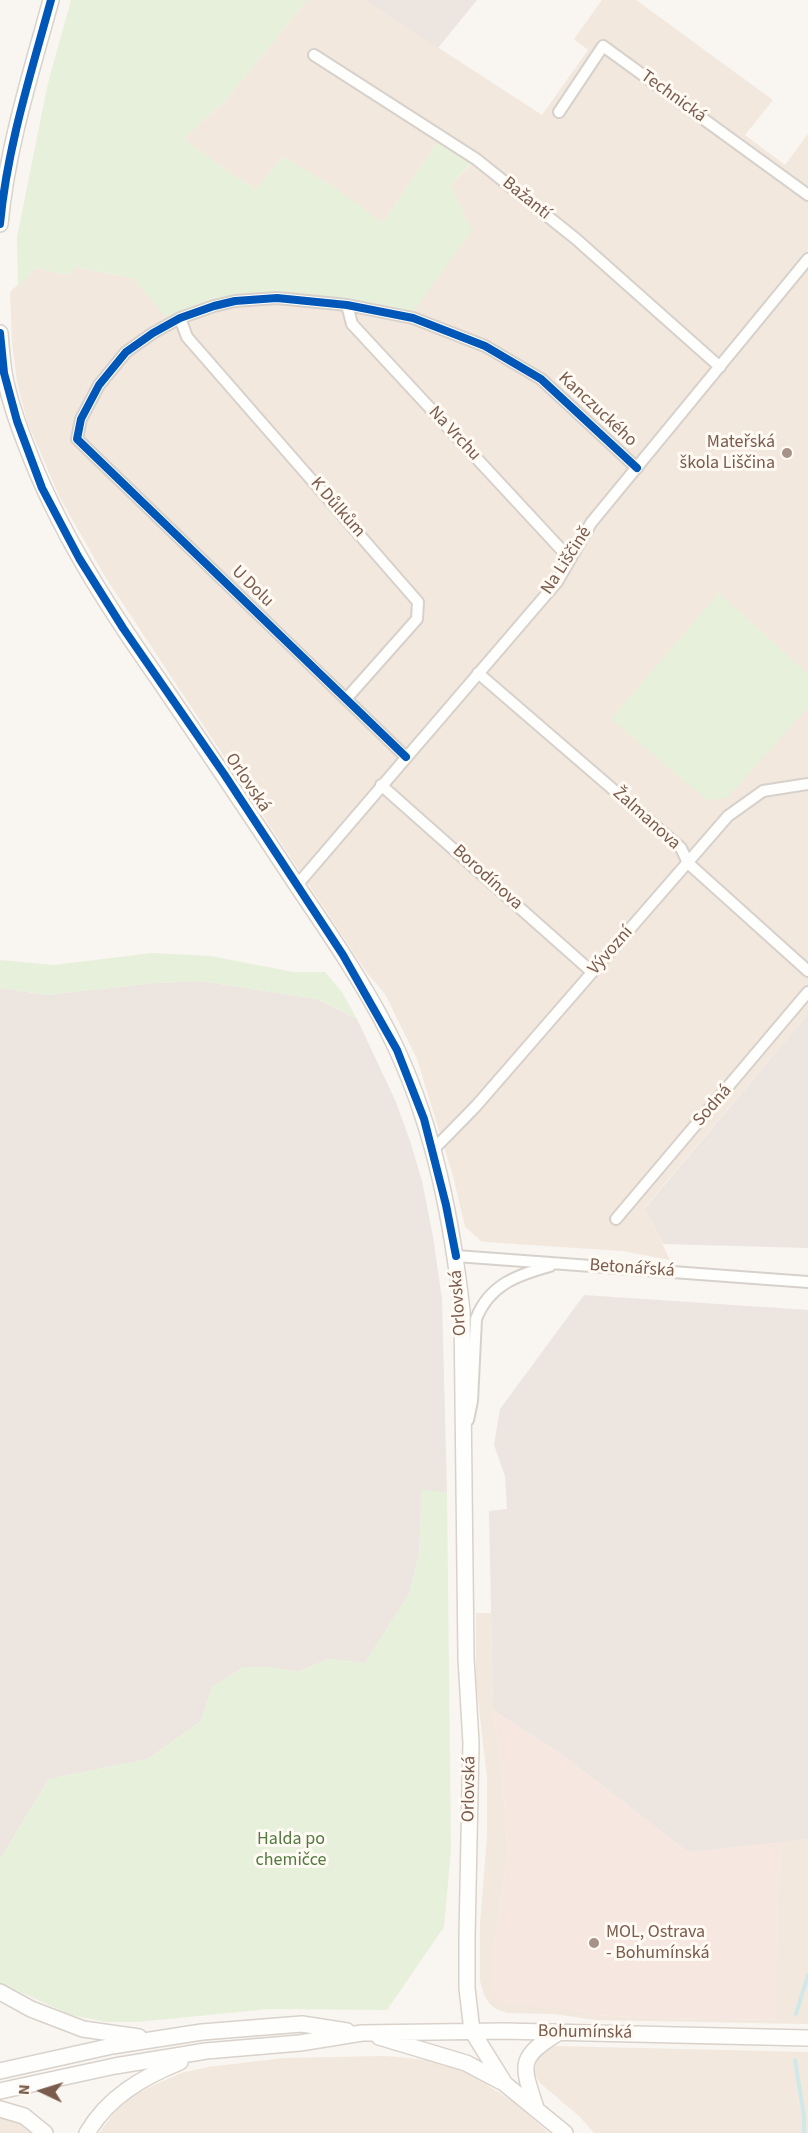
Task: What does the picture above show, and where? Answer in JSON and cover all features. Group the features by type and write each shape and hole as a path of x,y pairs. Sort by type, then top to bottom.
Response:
{"main road":[{"path":"0,224 3,193 13,144 51,0"},
{"name":"Orlovská","path":"0,333 4,374 17,421 42,488 79,558 123,628 224,774 343,955 397,1050 424,1119 447,1205 462,1311 466,1658 471,1743 467,1988 472,2031"},
{"path":"0,1992 31,2009 83,2029 157,2039"},
{"name":"Bohumínská","path":"0,2071 67,2055 157,2039 252,2027 302,2024 362,2033"},
{"path":"472,2031 505,2084"},
{"name":"Bohumínská","path":"0,2091 71,2074 206,2051 300,2043 362,2033 472,2031 808,2038"},
{"path":"362,2033 466,2063 505,2084 565,2133"},
{"path":"536,2108 526,2079 528,2057 536,2046 558,2033"},
{"path":"87,2133 98,2114 131,2086 154,2072 206,2051"},
{"path":"0,2109 24,2116 45,2133"}],"street":[{"name":"Technická","path":"559,112 603,46 808,195"},
{"name":"Bažantí","path":"314,54 476,159 576,239 720,367"},
{"name":"Na Liščině","path":"297,885 381,784 557,582 591,523 808,259"},
{"name":"Kanczuckého","path":"77,439 76,434 81,419 99,385 126,352 153,333 180,318 214,306 256,299 285,299 347,305 413,318 485,346 541,379 637,468"},
{"name":"Na Vrchu","path":"347,305 352,324 570,559"},
{"name":"K Důlkům","path":"180,318 187,337 418,602 417,619 346,699"},
{"name":"U Dolu","path":"77,439 406,757"},
{"name":"Žalmanova","path":"478,673 681,848 688,863 808,970"},
{"name":"Borodínova","path":"381,784 592,972"},
{"name":"Vývozní","path":"432,1151 476,1106 728,816 763,791 808,784"},
{"name":"Sodná","path":"616,1219 808,992"},
{"name":"Betonářská","path":"456,1256 808,1282"},
{"path":"464,1435 472,1401 476,1319 479,1311 495,1290 511,1278 558,1264"}],"shaded area":[{"path":"307,0 365,0 542,115 588,50 574,39 602,0 636,0 773,100 745,135 785,165 808,134 808,1014 645,1207 670,1260 622,1251 486,1242 481,1241 465,1227 453,1176 417,1059 385,994 367,973 104,575 60,498 27,421 17,382 12,343 10,292 36,268 69,275 75,267 133,278 168,319 184,310 213,301 260,292 322,296 451,185 471,164 438,141 383,223 283,157 256,189 183,139 225,101"},
{"path":"365,0 477,0 438,48"},
{"path":"200,981 317,999 357,1019 396,1102 411,1144 422,1181 433,1237 442,1299 447,1493 422,1490 419,1554 409,1594 365,1663 329,1659 298,1672 269,1667 244,1667 212,1687 201,1721 148,1759 49,1779 0,1859 0,988 47,995 155,983"},
{"path":"808,1014 808,1248 663,1244 645,1208"},
{"path":"584,1295 808,1310 808,1839 688,1852 563,1755 493,1710 489,1511 507,1509 505,1476 494,1445 500,1409"},
{"path":"476,1613 491,1613 493,1710 502,1773 508,1854 493,1952 576,2010 595,2015 776,2020 778,1885 783,1841 808,1839 808,2024 595,2020 555,2014 507,2013 496,2009 489,2003 480,1981 480,1924 487,1836 487,1778 476,1682"},
{"path":"493,1710 563,1755 688,1852 783,1841 778,1885 777,2020 595,2015 576,2010 506,2004 498,2000 493,1993 493,1952 508,1854 502,1773"},
{"path":"554,2046 808,2052 808,2133 594,2133 579,2116 540,2083 534,2073 538,2056"},
{"path":"386,2056 436,2061 464,2070 515,2103 549,2133 99,2133 114,2113 135,2094 181,2073 208,2067 284,2058"},
{"path":"0,2116 17,2121 32,2133 0,2133"}],"green space":[{"path":"71,0 307,0 225,101 183,139 256,189 283,157 334,187 383,223 438,141 471,163 451,185 472,231 412,313 319,297 258,294 227,298 197,306 167,319 133,278 76,267 69,275 36,268 18,287 17,237 48,83"},
{"path":"719,593 808,674 808,707 727,798 707,800 611,719"},
{"path":"152,953 211,956 293,972 325,972 342,992 357,1019 317,999 200,981 155,983 47,995 0,988 0,960 54,965"},
{"name":"Halda po chemičce","path":"422,1489 447,1493 451,1850 444,1927 387,2010 269,2009 138,2022 106,2022 71,2015 0,1983 0,1859 49,1779 148,1759 201,1721 212,1687 244,1667 269,1667 298,1672 329,1659 365,1663 409,1594 419,1554"}],"waterway":[{"path":"796,2014 808,1975"},
{"path":"795,2060 804,2116 804,2133"}],"cycle path":[{"path":"0,224 14,139 51,0"},
{"path":"406,757 77,439 81,419 99,385 126,352 153,333 180,318 214,306 235,301 277,298 347,305 413,318 485,346 541,379 637,468"},
{"path":"0,333 4,373 17,421 42,488 79,558 123,628 224,774 343,955 397,1050 424,1119 446,1205 456,1256"}],"place":[{"name":"Mateřská škola Liščina","path":"787,453"},
{"name":"MOL, Ostrava - Bohumínská","path":"594,1943"}]}
